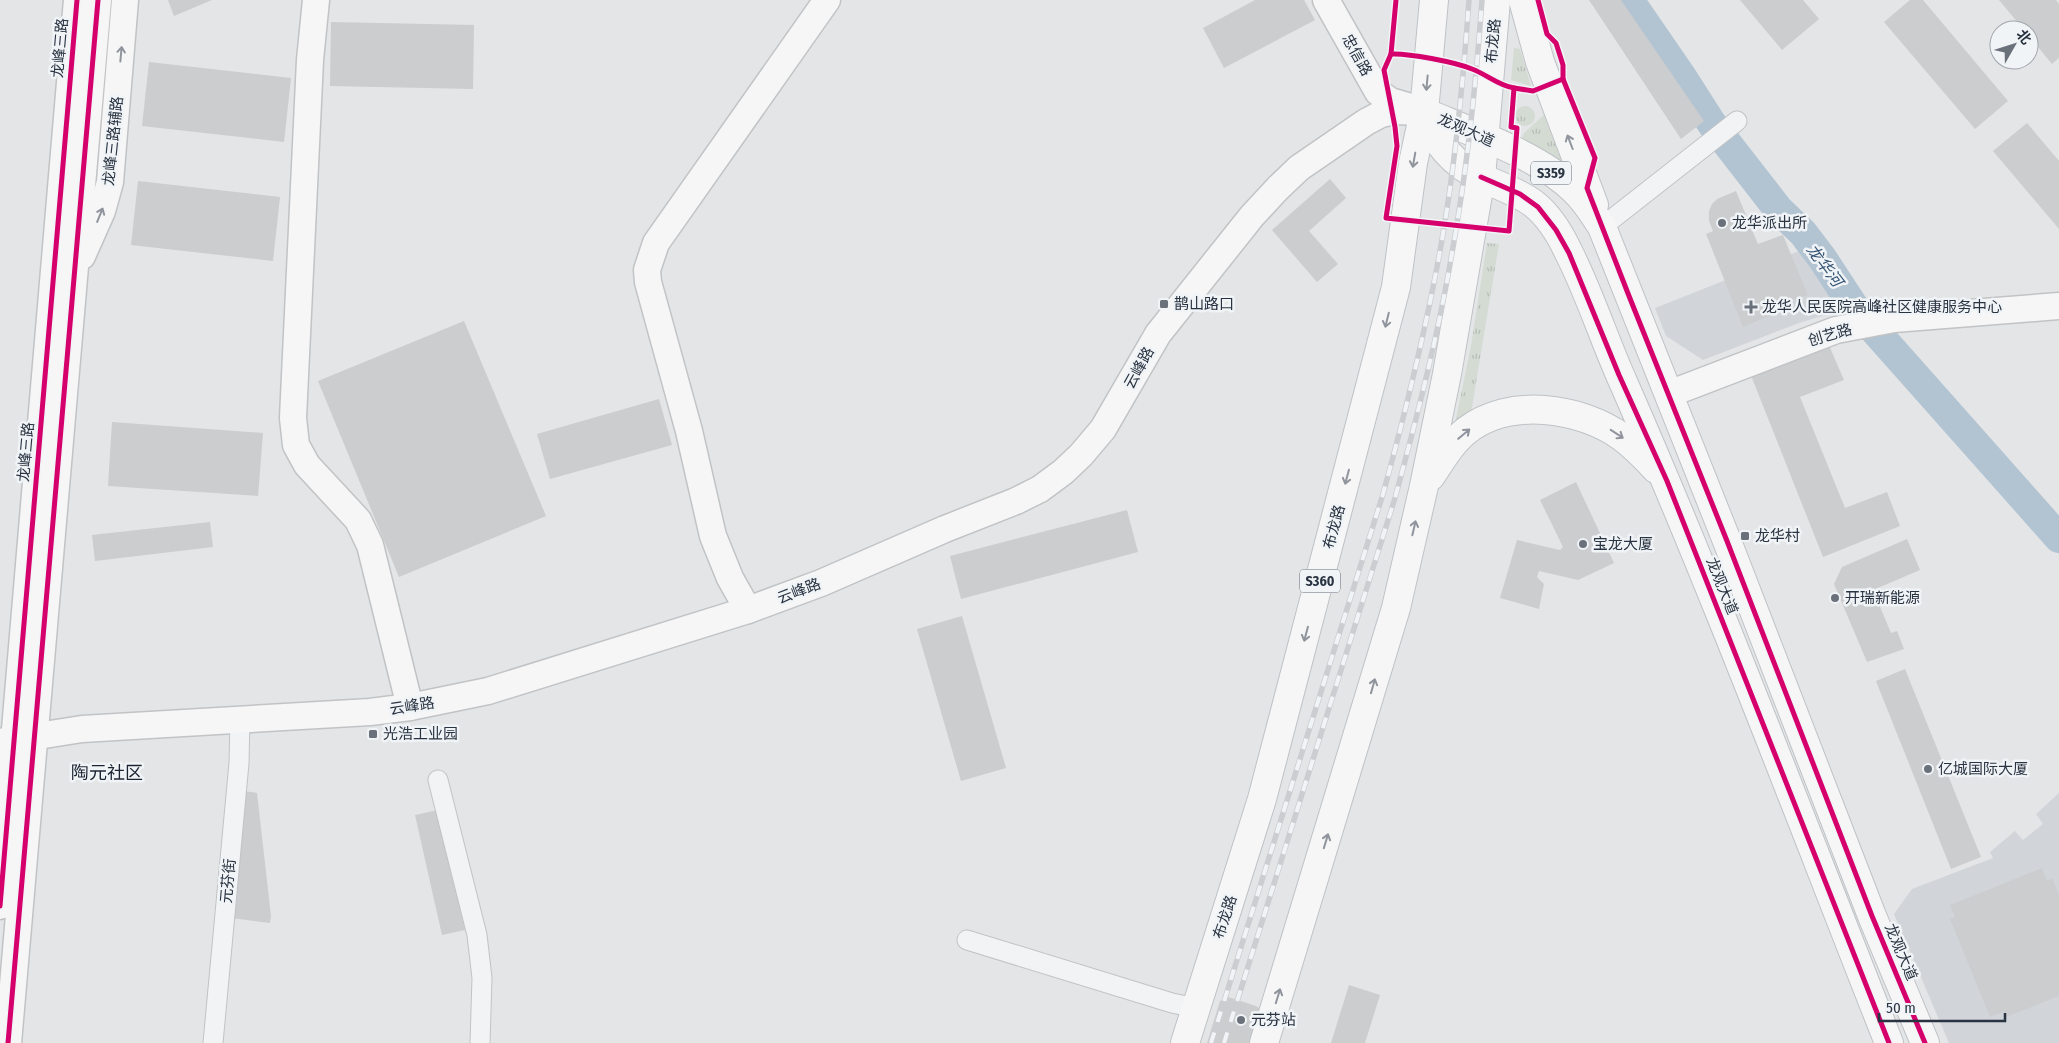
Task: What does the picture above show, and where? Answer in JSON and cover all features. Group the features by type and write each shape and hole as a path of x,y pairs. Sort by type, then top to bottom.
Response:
{"main road":[{"name":"布龙路","path":"1185,1043 1262,799 1396,287 1413,163 1424,112 1434,0"},
{"name":"布龙路","path":"1264,1043 1396,608 1424,486 1447,374 1480,177 1496,0"},
{"path":"1523,0 1548,85 1602,227"},
{"name":"龙观大道","path":"1424,112 1538,165 1566,183 1586,203 1602,227 1872,916 1925,1043"},
{"name":"龙观大道","path":"1424,112 1429,127 1441,146 1451,156 1480,177 1520,194 1532,202 1544,213 1563,240 1667,481 1889,1043"},
{"path":"1424,486 1454,443 1466,431 1481,422 1507,412 1538,410 1574,416 1606,428 1635,448 1667,481"}],"street":[{"name":"龙峰三路","path":"45,498 77,0"},
{"name":"龙峰三路","path":"0,906 16,740 74,275 98,0"},
{"name":"龙峰三路辅路","path":"74,275 102,211 110,182 125,0"},
{"path":"316,0 310,60 292,418 296,445 307,465 358,520 370,545 410,707"},
{"path":"748,610 730,578 713,536 689,431 648,282 647,270 656,243 827,0"},
{"name":"忠信路","path":"1326,0 1378,92 1390,101 1424,112"},
{"name":"云峰路","path":"16,740 82,730 410,707 488,691 748,610 821,582 1016,501 1040,489 1081,455 1103,429 1158,334 1231,241 1278,188 1306,163 1366,122 1381,114 1395,111 1424,112"},
{"path":"1602,227 1735,122"},
{"name":"创艺路","path":"1669,394 1827,333 1894,319 2059,306"},
{"name":"元芬街","path":"213,1043 239,763 240,719"},
{"name":"龙峰三路","path":"8,1043 16,740"},
{"path":"438,780 477,935 482,978 480,1043"},
{"path":"967,940 1172,1003 1196,1008"}],"shaded area":[{"name":"龙华人民医院高峰社区健康服务中心","path":"1799,251 1841,305 1842,313 1822,316 1799,323 1703,360 1666,336 1655,308"},
{"path":"2059,793 2059,1043 1949,1043 1894,914 1912,889 1993,858 1990,852 2015,831 2023,840 2043,824 2036,814"}],"green space":[{"path":"1514,48 1520,49 1531,86 1511,80"},
{"path":"1525,106 1532,109 1535,116 1532,123 1525,126 1518,123 1515,116 1518,109"},
{"path":"1544,115 1562,162 1560,165 1520,144 1524,133"},
{"path":"1487,243 1499,244 1469,425 1453,433 1471,346"}],"building":[{"path":"168,0 212,0 174,16"},
{"path":"1255,0 1304,0 1315,20 1224,68 1203,28"},
{"path":"1589,0 1621,0 1704,121 1681,139"},
{"path":"1740,0 1803,0 1819,19 1782,50"},
{"path":"1910,0 1923,0 2008,101 1975,129 1884,22"},
{"path":"1999,0 2056,0 2059,4 2059,58 2052,64 2039,48 2039,20 2016,20"},
{"path":"331,22 474,25 473,89 330,86"},
{"path":"149,62 291,78 284,142 142,126"},
{"path":"2027,123 2059,161 2059,229 1993,151"},
{"path":"1330,179 1346,198 1309,231 1338,264 1317,282 1272,230"},
{"path":"138,181 280,197 273,261 131,245"},
{"path":"1736,191 1758,244 1783,235 1808,295 1782,304 1783,310 1743,327 1706,234 1713,231 1709,221 1709,211 1712,204 1717,199"},
{"path":"464,321 546,516 399,577 318,381"},
{"path":"1828,343 1844,380 1800,397 1845,508 1887,492 1900,526 1823,557 1750,373"},
{"path":"659,399 672,445 550,479 537,434"},
{"path":"112,422 263,433 258,496 108,486"},
{"name":"宝龙大厦","path":"1576,482 1614,563 1578,580 1539,571 1537,577 1544,584 1539,609 1500,598 1517,540 1560,550 1563,547 1540,500"},
{"path":"1127,510 1138,552 961,599 950,556"},
{"path":"210,522 213,547 95,561 92,535"},
{"path":"1907,539 1920,570 1873,590 1891,633 1897,631 1904,649 1867,662 1834,584 1842,567"},
{"path":"962,616 1006,768 961,781 917,629"},
{"name":"亿城国际大厦","path":"1905,669 1981,857 1951,869 1876,681"},
{"path":"244,791 257,793 271,916 270,923 232,918"},
{"path":"438,810 465,930 442,935 415,815"},
{"path":"2042,868 2047,881 2052,878 2059,895 2059,996 2006,1017 2004,1012 1990,1017 1950,919 1955,917 1950,905"},
{"path":"1349,985 1380,995 1365,1043 1331,1043"},
{"name":"元芬站","path":"1228,997 1256,1006 1266,1013 1260,1043 1207,1043 1220,1001"}],"waterway":[{"name":"龙华河","path":"1629,0 1712,124 1778,209 1803,233 1854,307 2059,538"}],"railway":[{"path":"1211,1043 1383,494 1407,404 1428,312 1450,189 1458,126 1469,0"},
{"path":"1224,1043 1395,498 1419,407 1434,346 1462,190 1477,64 1482,0"}],"cycle path":[{"path":"0,906 77,0"},
{"path":"8,1043 98,0"},
{"path":"1396,0 1391,54 1384,70 1397,146 1386,218 1509,231 1517,128 1511,127 1514,88 1533,91 1563,79"},
{"path":"1538,0 1547,34 1556,43 1563,65 1563,79 1595,158 1587,188 1727,541 1872,916 1925,1043"},
{"path":"1391,54 1420,56 1455,64 1472,69 1503,85 1514,88"},
{"path":"1481,177 1520,194 1538,207 1556,230 1569,253 1619,375 1667,481 1889,1043"}],"place":[{"name":"龙华派出所","path":"1722,223"},
{"name":"鹊山路口","path":"1164,304"},
{"name":"龙华人民医院高峰社区健康服务中心","path":"1751,307"},
{"name":"龙华村","path":"1745,536"},
{"name":"宝龙大厦","path":"1583,544"},
{"name":"开瑞新能源","path":"1835,598"},
{"name":"光浩工业园","path":"373,734"},
{"name":"亿城国际大厦","path":"1928,769"},
{"name":"元芬站","path":"1241,1020"}],"district":[{"name":"陶元社区","path":"107,773"}]}
